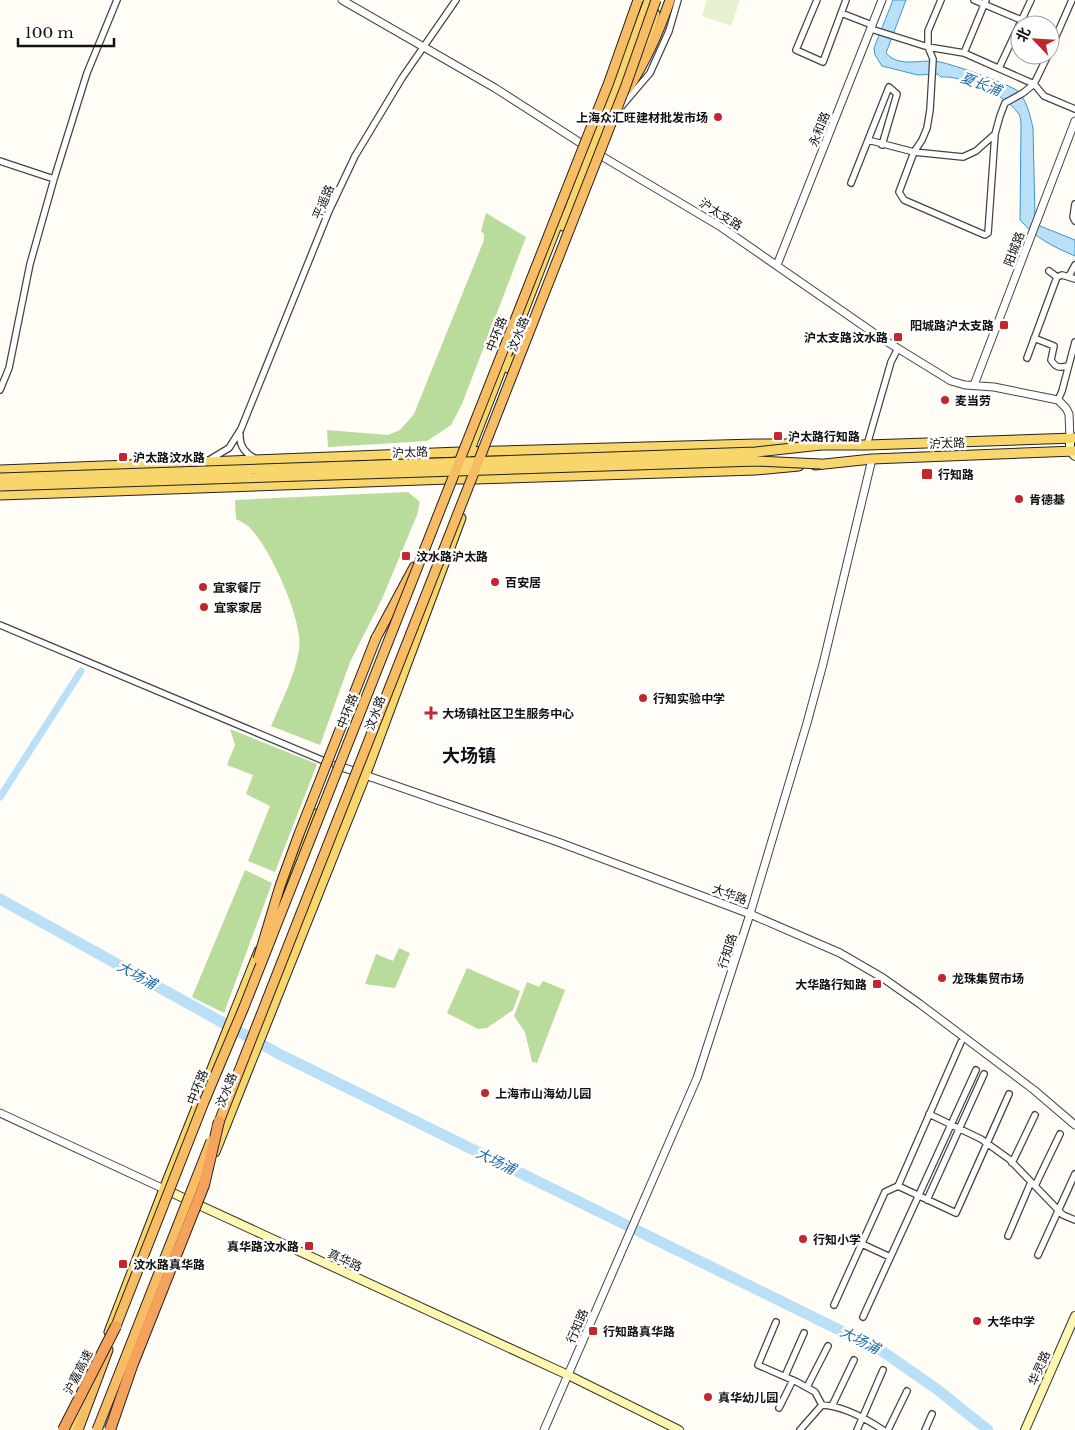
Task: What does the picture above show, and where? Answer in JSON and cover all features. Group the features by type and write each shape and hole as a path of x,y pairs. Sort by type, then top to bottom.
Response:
{"highway":[{"name":"中环路","path":"78,1430 116,1326 204,1102 238,1022 626,38 638,0"},
{"path":"98,1430 658,0"},
{"path":"628,89 645,63 660,32 670,0"},
{"path":"238,1022 280,886 376,638 414,567"},
{"path":"110,1430 132,1366 204,1185 220,1121"},
{"name":"沪嘉高速","path":"63,1430 116,1326"}],"main road":[{"name":"汶水路","path":"72,1430 237,1003 336,765 449,479 468,452 508,368 548,265 619,45 638,0"},
{"name":"汶水路","path":"468,452 587,147 649,0"},
{"name":"汶水路","path":"98,1430 195,1202 365,776 485,452 639,60 658,0"},
{"path":"637,32 639,60"},
{"path":"548,265 548,293"},
{"path":"508,368 528,343"},
{"path":"1073,438 1073,452"},
{"name":"沪太路","path":"0,470 468,452 756,444 867,445 1073,438"},
{"name":"沪太路","path":"0,478 756,452 821,445"},
{"name":"沪太路","path":"0,495 756,470 872,459 1073,452"},
{"name":"沪太路","path":"0,486 746,461 821,464"},
{"name":"真华路","path":"164,1189 568,1375 678,1430"},
{"name":"华灵路","path":"1025,1430 1075,1316"}],"street":[{"path":"0,390 9,368 33,250 54,178 87,73 117,0"},
{"name":"沪太支路","path":"342,0 495,88 587,147 721,227 898,348 951,381 1058,400"},
{"name":"平遥路","path":"207,461 226,450 235,440 241,429 329,211 348,171 388,100 456,0"},
{"path":"621,107 650,73 669,31 678,0"},
{"path":"817,0 796,50 822,62 846,0"},
{"name":"永和路","path":"777,265 882,0"},
{"path":"941,0 928,31 928,47 933,59 927,128 914,152 899,192 904,200 985,235 988,233 996,134 1000,116 1005,103 1034,84 1043,65"},
{"path":"974,0 985,2 1011,15"},
{"path":"1024,15 1031,0"},
{"path":"1060,27 1072,0"},
{"path":"964,53 985,2"},
{"path":"841,13 879,32 894,37 928,47 964,53 1034,84 1044,96 1075,109"},
{"path":"999,68 1010,44"},
{"path":"851,183 889,87 897,94 882,144"},
{"name":"阳城路","path":"974,385 1075,121"},
{"path":"868,140 914,152 964,157 976,151 996,134"},
{"path":"0,161 54,178"},
{"path":"1075,204 1072,217 1075,222"},
{"path":"1057,277 1062,275 1072,278 1075,265"},
{"path":"1049,271 1057,277"},
{"path":"1027,358 1057,277"},
{"path":"1034,338 1054,346 1051,360 1054,365 1059,368 1068,366"},
{"path":"1073,438 1066,408 1058,400 1075,342"},
{"path":"867,445 891,362 898,348"},
{"path":"241,429 239,437 241,446 256,459"},
{"name":"行知路","path":"544,1430 697,1078 750,914 823,664 872,459"},
{"path":"0,625 336,765"},
{"name":"大华路","path":"336,765 558,842 750,914 840,953 883,978 920,1004 1034,1090 1075,1125"},
{"path":"834,1305 885,1192 898,1186 961,1042"},
{"path":"863,1317 976,1070"},
{"path":"927,1200 984,1074"},
{"path":"898,1186 956,1213 1009,1094"},
{"name":"真华路","path":"0,1113 164,1189"},
{"path":"929,1114 987,1144 1012,1163 1058,1210 1075,1220"},
{"path":"1012,1163 1035,1115"},
{"path":"1008,1236 1060,1134"},
{"path":"1038,1255 1075,1174"},
{"path":"862,1244 890,1257"},
{"path":"776,1322 758,1364 815,1392 822,1405"},
{"path":"785,1376 804,1334"},
{"path":"807,1387 828,1346"},
{"path":"832,1406 854,1360"},
{"path":"857,1430 883,1370"},
{"path":"779,1408 793,1380"},
{"path":"888,1430 906,1391"},
{"path":"822,1405 832,1406 862,1417 883,1430"},
{"path":"800,1430 822,1405"},
{"path":"925,1430 932,1414"}],"green space":[{"path":"707,0 740,0 731,26 702,16"},
{"path":"486,213 526,237 462,404 451,425 427,441 328,447 327,430 388,435 400,430 414,414 484,240 484,234 481,231"},
{"path":"408,492 420,502 417,515 382,599 350,662 320,745 271,726 294,669 299,650 299,638 291,605 277,570 252,530 236,519 235,500"},
{"path":"230,729 317,764 275,872 248,861 270,806 246,794 253,775 227,765 235,745"},
{"path":"245,870 272,883 224,1013 192,997"},
{"path":"399,948 410,953 395,988 365,984 376,954 393,961"},
{"path":"467,968 520,991 513,1010 487,1028 478,1029 447,1013"},
{"path":"543,981 565,990 537,1063 532,1062 525,1032 514,1016 527,982 539,987"}],"water":[{"name":"夏长浦","path":"893,0 906,0 886,53 892,58 904,62 933,61 947,64 1005,85 1019,92 1022,96 1033,128 1035,217 1040,226 1075,240 1075,256 1045,241 1020,220 1021,122 1019,114 1012,106 994,93 960,79 941,77 938,74 918,75 882,66 875,55 874,48"}],"waterway":[{"path":"0,797 81,671"},
{"name":"大场浦","path":"0,899 281,1055 882,1351 938,1390 988,1430"}],"place":[{"name":"上海众汇旺建材批发市场","path":"718,117"},
{"name":"阳城路沪太支路","path":"1004,325"},
{"name":"沪太支路汶水路","path":"898,337"},
{"name":"麦当劳","path":"945,400"},
{"name":"沪太路行知路","path":"778,436"},
{"name":"沪太路汶水路","path":"123,457"},
{"name":"行知路","path":"927,474"},
{"name":"肯德基","path":"1019,499"},
{"name":"汶水路沪太路","path":"406,556"},
{"name":"百安居","path":"495,582"},
{"name":"宜家餐厅","path":"203,587"},
{"name":"宜家家居","path":"204,607"},
{"name":"行知实验中学","path":"643,698"},
{"name":"大场镇社区卫生服务中心","path":"431,713"},
{"name":"龙珠集贸市场","path":"942,978"},
{"name":"大华路行知路","path":"877,984"},
{"name":"上海市山海幼儿园","path":"485,1093"},
{"name":"行知小学","path":"803,1239"},
{"name":"真华路汶水路","path":"309,1246"},
{"name":"汶水路真华路","path":"123,1264"},
{"name":"大华中学","path":"977,1321"},
{"name":"行知路真华路","path":"593,1331"},
{"name":"真华幼儿园","path":"708,1397"}],"district":[{"name":"大场镇","path":"469,756"}]}
